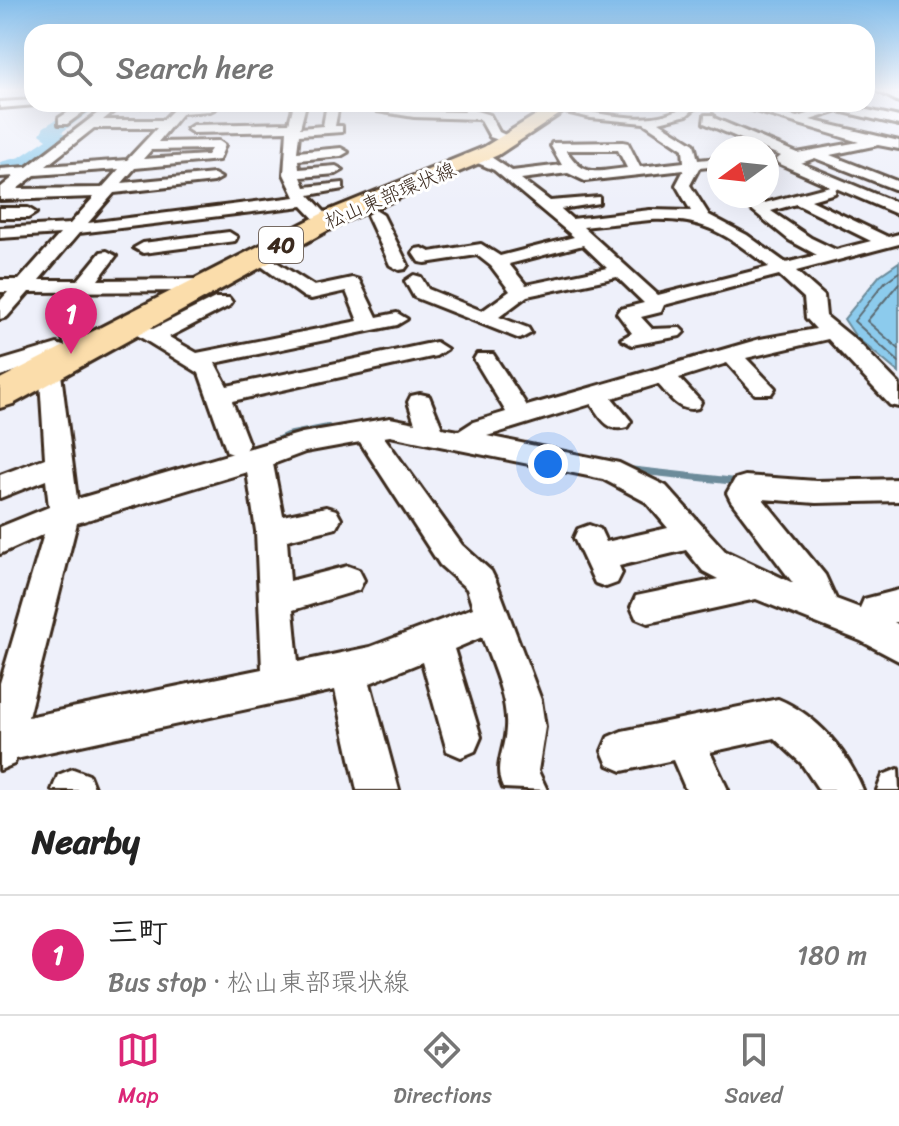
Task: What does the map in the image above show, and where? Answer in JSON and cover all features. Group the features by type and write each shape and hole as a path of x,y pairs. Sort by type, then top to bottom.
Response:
{"main road":[{"name":"松山東部環状線","path":"0,395 65,358 141,331 213,293 259,256 326,222 373,214 529,128"}],"street":[{"path":"1,194 86,128"},
{"path":"0,313 160,128"},
{"path":"280,128 334,128"},
{"path":"492,128 494,134 510,140"},
{"path":"600,145 604,128"},
{"path":"658,128 687,145 692,171 683,185 702,217"},
{"path":"727,128 746,136"},
{"path":"761,136 782,128"},
{"path":"824,128 899,145"},
{"path":"294,130 291,174 300,197 326,222"},
{"path":"779,161 820,156 875,141"},
{"path":"0,173 208,159 214,157 219,145 145,146"},
{"path":"636,172 623,146 557,146 571,168 585,177 636,172 707,163"},
{"path":"76,167 96,150"},
{"path":"779,150 799,159"},
{"path":"291,157 341,152"},
{"path":"820,156 899,187"},
{"path":"478,158 497,164 550,206 654,302 654,308 627,313 639,338 673,332"},
{"path":"779,163 899,210"},
{"path":"89,179 102,166"},
{"path":"510,176 571,168"},
{"path":"291,174 336,170"},
{"path":"1,194 106,191 214,178"},
{"path":"0,233 151,220 300,197 338,186"},
{"path":"779,199 830,190"},
{"path":"796,198 894,241"},
{"path":"550,206 594,200"},
{"path":"40,231 62,206"},
{"path":"759,208 778,221 787,233 837,256"},
{"path":"0,286 84,285 222,237 207,209"},
{"path":"0,213 28,213"},
{"path":"570,224 657,213 702,217 730,231 814,296 816,318 899,399"},
{"path":"373,214 399,265"},
{"path":"133,266 151,220"},
{"path":"497,262 587,239"},
{"path":"654,302 894,241"},
{"path":"422,253 425,258 481,249 497,262 521,292"},
{"path":"84,285 107,256"},
{"path":"259,256 311,293 352,284 370,324"},
{"path":"133,266 213,293"},
{"path":"484,319 521,292 620,271"},
{"path":"414,281 421,293 520,333"},
{"path":"64,316 61,463 64,517 12,660 1,746 349,670 434,642 492,617"},
{"path":"196,360 397,319"},
{"path":"141,331 196,360 214,376 218,396 247,451 271,531 281,683"},
{"path":"465,443 472,433 482,428 521,416 768,344 833,332"},
{"path":"302,338 312,376"},
{"path":"218,396 436,349"},
{"path":"0,369 57,351 65,358"},
{"path":"731,355 763,388"},
{"path":"485,359 521,416"},
{"path":"662,375 689,402"},
{"path":"596,395 618,421"},
{"path":"420,402 432,436"},
{"path":"0,541 40,522 64,517 247,451 390,427 609,470 656,494 714,561 750,580 886,636"},
{"path":"366,431 451,555 480,581 522,700 526,727 517,774 526,790"},
{"path":"0,487 61,463"},
{"path":"824,610 814,585 741,493 745,487 816,492 899,490"},
{"path":"271,531 326,519"},
{"path":"598,556 691,536"},
{"path":"276,600 348,580"},
{"path":"648,607 744,589 750,580"},
{"path":"886,636 876,610 899,606"},
{"path":"434,642 461,737"},
{"path":"349,670 378,790"},
{"path":"622,751 778,718 802,732 842,790"},
{"path":"683,738 707,790"}],"water":[{"path":"899,262 899,373 856,337 844,319 880,275"}],"waterway":[{"path":"0,168 27,162 58,140 59,137 49,134 56,128"},
{"path":"269,444 287,435 328,427"},
{"path":"633,470 740,482"}],"place":[{"name":"三町","path":"71,354"}]}
